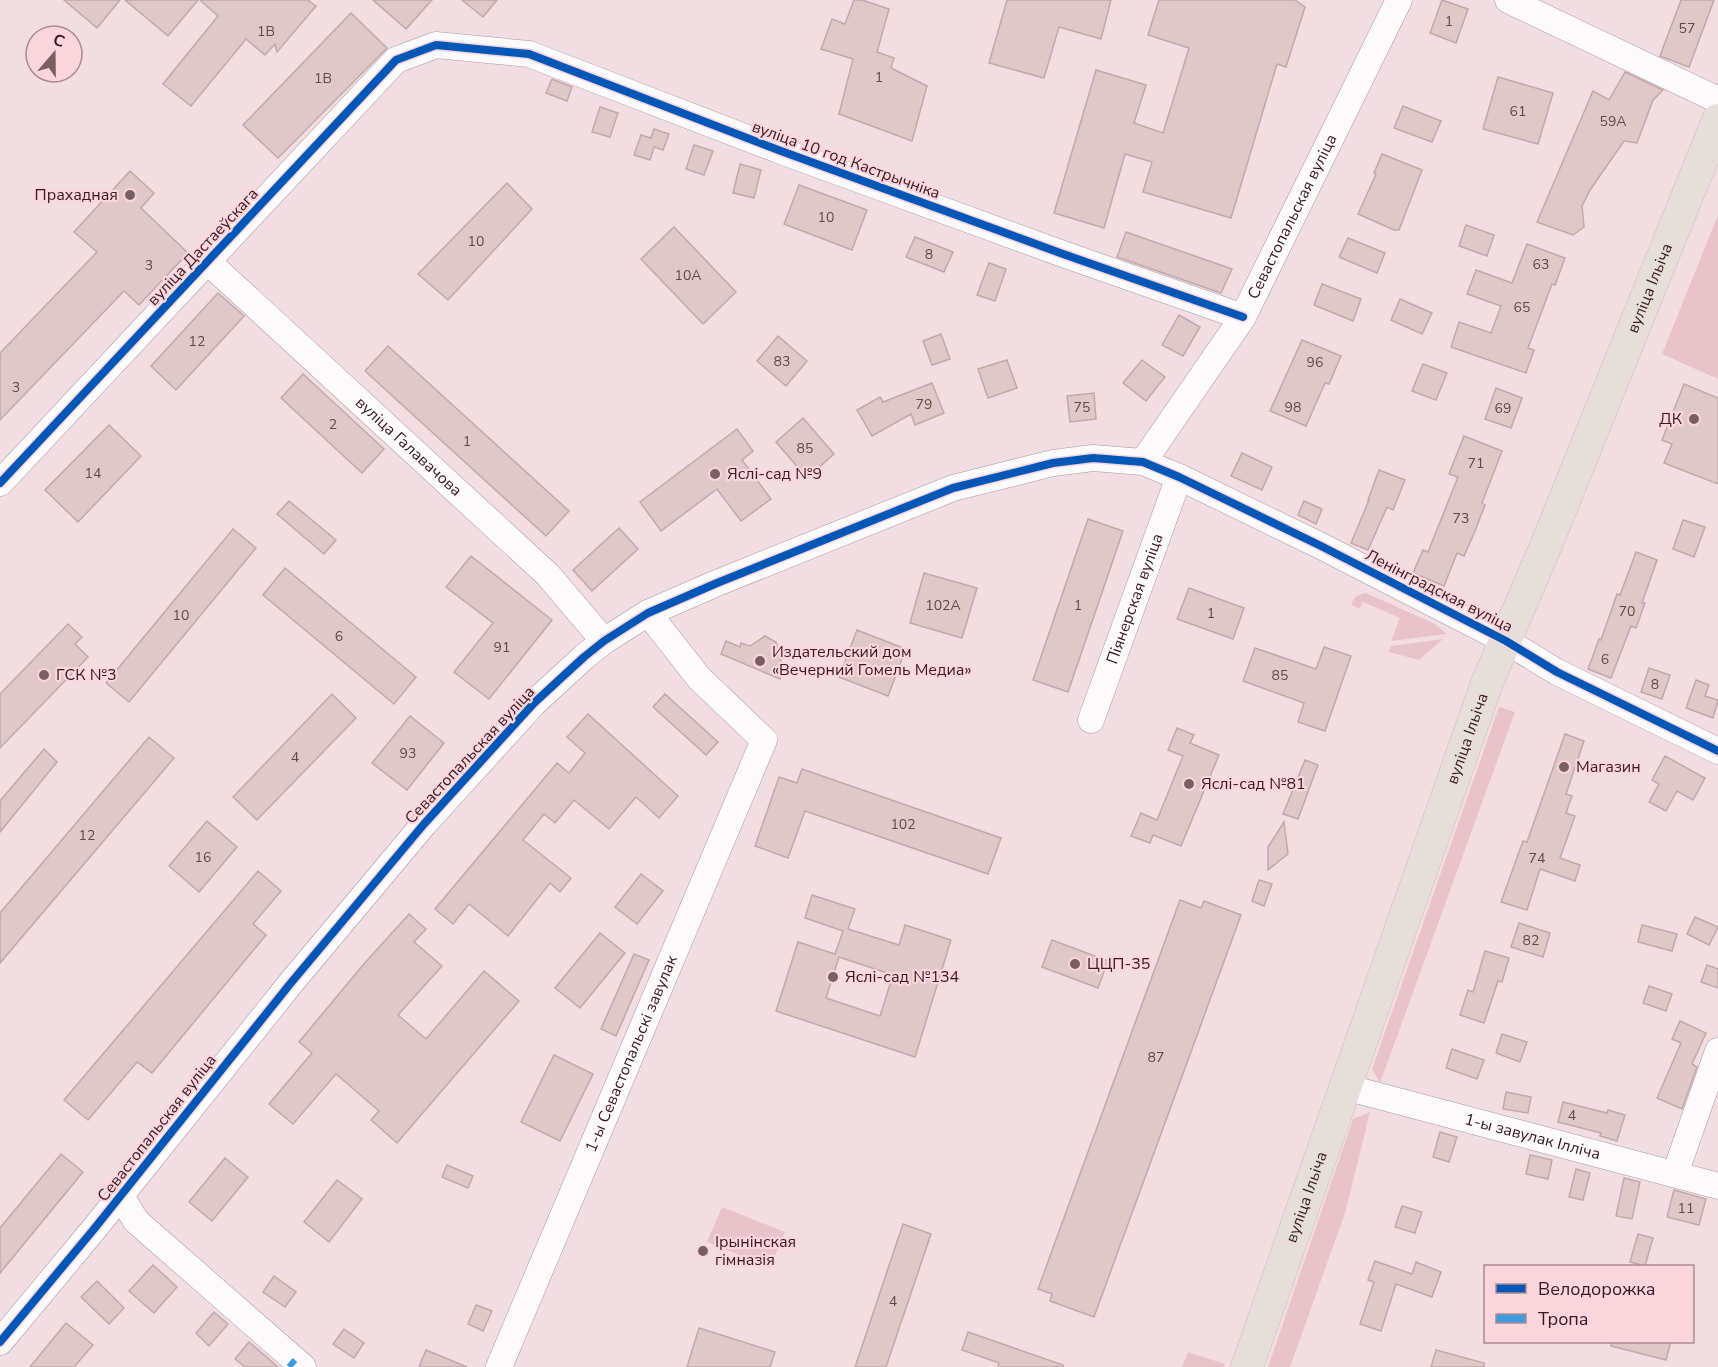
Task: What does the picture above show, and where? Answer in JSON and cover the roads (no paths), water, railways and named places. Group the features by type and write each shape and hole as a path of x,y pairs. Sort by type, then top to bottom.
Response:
{"main road":[{"name":"вуліца Ільіча","path":"1247,1367 1487,683 1718,120"}],"street":[{"name":"Севастопальская вуліца","path":"0,1342 121,1196 290,984 424,824 534,703 604,641 648,613 953,488 1053,463 1093,458 1143,462 1243,317 1399,0"},
{"path":"1508,0 1718,100"},
{"name":"вуліца 10 год Кастрычніка","path":"436,45 529,54 824,166 1243,317"},
{"name":"вуліца Дастаеўскага","path":"0,483 396,60 436,45"},
{"name":"вуліца Галавачова","path":"207,261 548,575 604,641"},
{"name":"Ленінградская вуліца","path":"1143,462 1321,546 1506,641 1557,672 1718,752"},
{"name":"Піянерская вуліца","path":"1091,720 1179,477"},
{"name":"1-ы Севастопальскі завулак","path":"499,1367 764,740 699,678 648,613"},
{"path":"1675,1174 1718,1051"},
{"name":"1-ы завулак Ілліча","path":"1345,1087 1718,1186"},
{"path":"121,1196 136,1221 296,1365"}],"place":[{"name":"Прахадная","path":"130,195"},
{"name":"ДК","path":"1694,419"},
{"name":"Яслі-сад №9","path":"715,474"},
{"name":"Издательский дом «Вечерний Гомель Медиа»","path":"760,661"},
{"name":"ГСК №3","path":"44,675"},
{"name":"Магазин","path":"1564,767"},
{"name":"Яслі-сад №81","path":"1189,784"},
{"name":"ЦЦП-35","path":"1075,964"},
{"name":"Яслі-сад №134","path":"833,977"},
{"name":"Ірынінская гімназія","path":"703,1251"}]}
